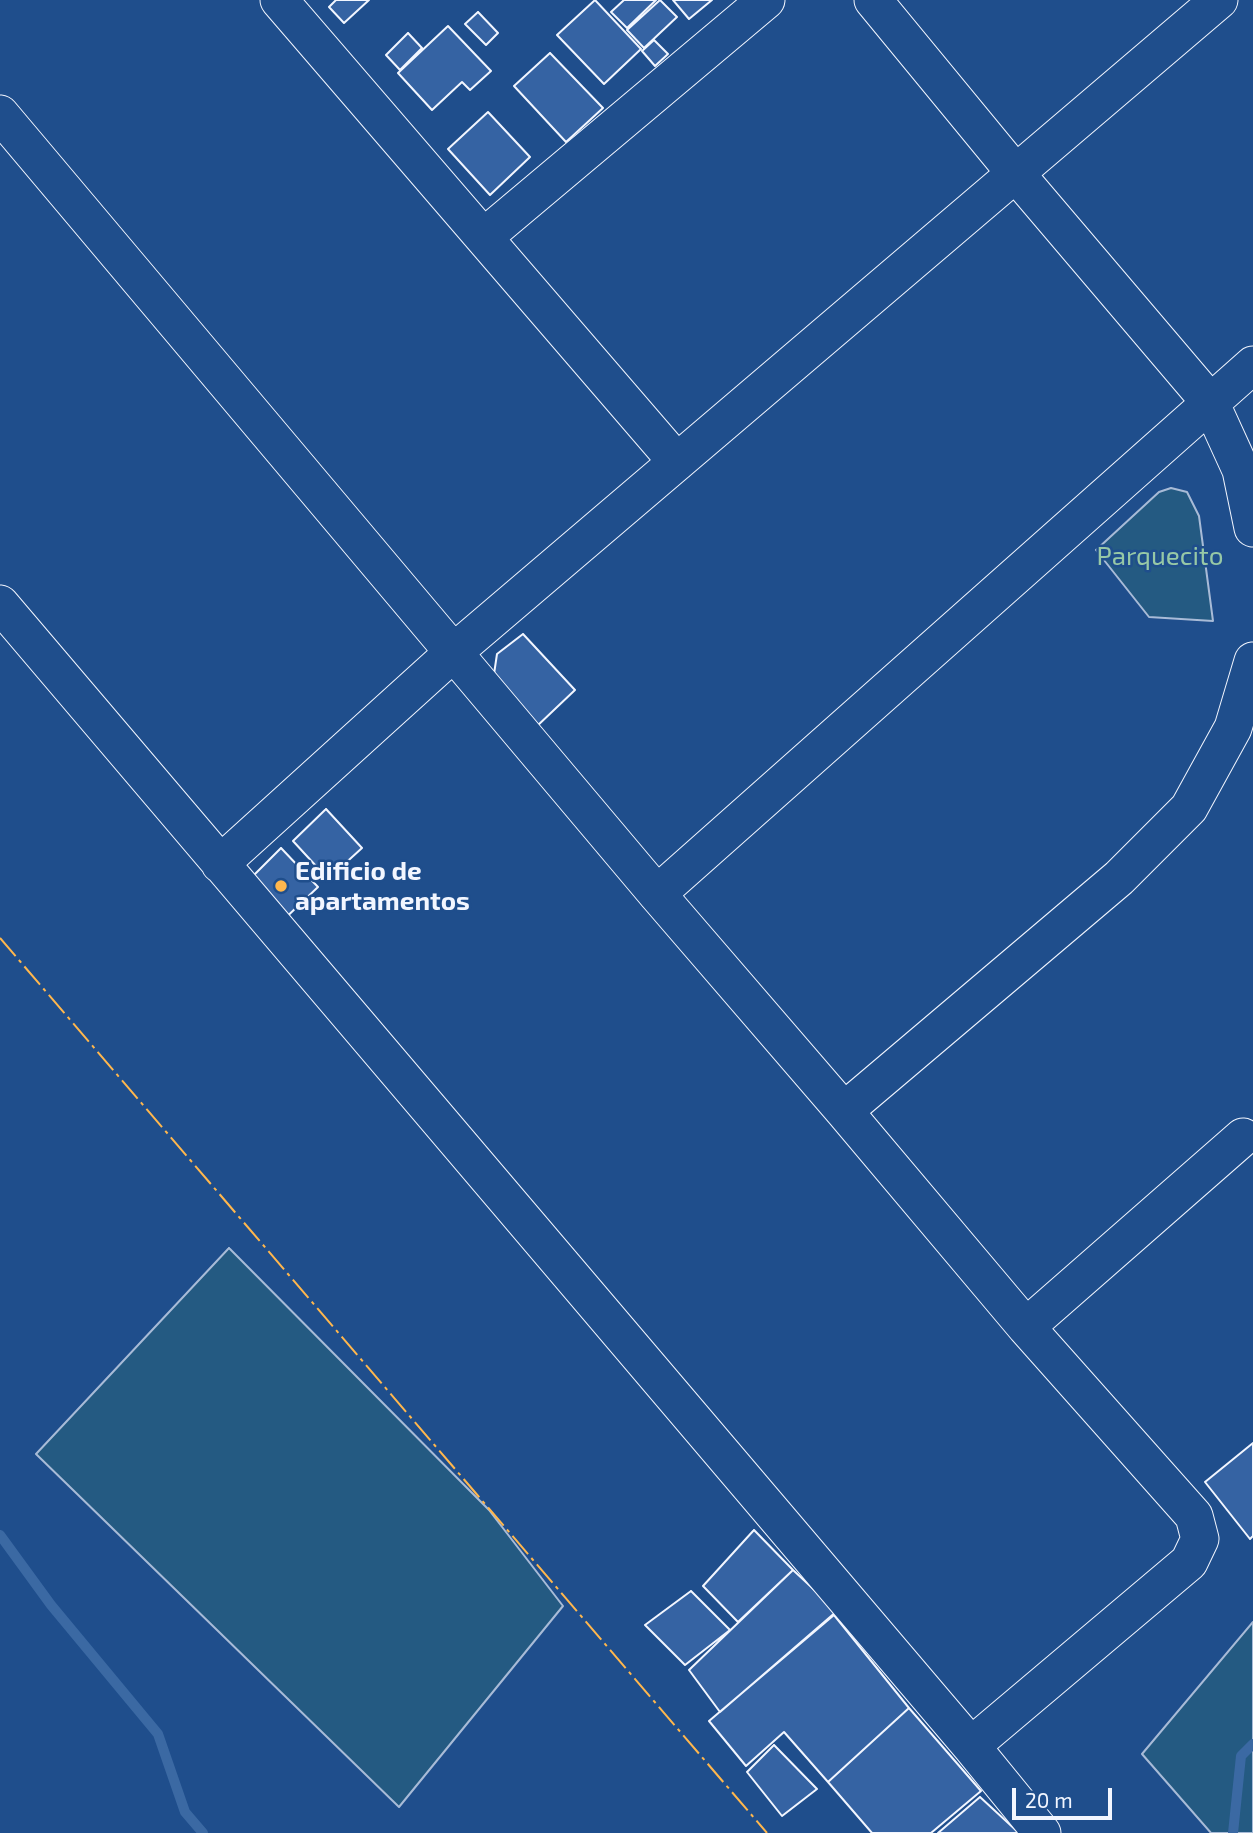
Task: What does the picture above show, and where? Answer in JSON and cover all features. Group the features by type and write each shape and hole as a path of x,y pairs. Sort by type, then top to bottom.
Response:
{"street":[{"path":"484,237 766,0"},
{"path":"873,0 1210,402 1241,470 1253,528"},
{"path":"220,864 454,652 1017,175 1219,0"},
{"path":"295,5 484,237 677,462"},
{"path":"0,114 657,894 1026,1327 1194,1516 1199,1539 1189,1562 971,1746"},
{"path":"657,894 1253,365"},
{"path":"0,604 971,1746 1042,1833"},
{"path":"844,1111 1119,878 1189,808 1234,728 1253,661"},
{"path":"1026,1327 1243,1137"}],"green space":[{"name":"Parquecito","path":"1171,488 1187,492 1199,516 1213,621 1149,617 1096,550 1159,492"},
{"path":"229,1248 489,1510 563,1606 399,1807 36,1454"},
{"path":"1253,1622 1253,1833 1211,1833 1142,1754"}],"building":[{"path":"336,0 369,0 344,23 329,7"},
{"path":"595,0 641,49 604,84 557,35"},
{"path":"624,0 656,0 627,28 611,12"},
{"path":"660,0 677,17 644,48 627,30"},
{"path":"673,0 712,0 689,19"},
{"path":"478,12 498,33 486,45 465,24"},
{"path":"448,26 491,71 470,90 462,82 432,110 398,73"},
{"path":"408,33 422,48 400,70 386,55"},
{"path":"654,40 668,54 655,66 642,51"},
{"path":"550,53 603,108 566,142 514,86"},
{"path":"488,112 530,157 490,195 448,149"},
{"path":"523,634 575,690 535,728 494,674 497,654"},
{"name":"Edificio de apartamentos","path":"326,809 362,848 328,879 293,841"},
{"name":"Edificio de apartamentos","path":"281,848 318,887 278,925 244,885"},
{"path":"1253,1443 1253,1536 1250,1539 1205,1482"},
{"path":"754,1530 793,1570 738,1622 703,1586"},
{"path":"793,1570 837,1611 720,1712 689,1670"},
{"path":"691,1591 730,1630 685,1665 645,1625"},
{"path":"834,1615 909,1708 828,1782 784,1732 746,1766 709,1721"},
{"path":"909,1708 981,1791 931,1833 872,1833 828,1782"},
{"path":"774,1745 817,1789 782,1816 747,1772"},
{"path":"980,1797 1019,1833 938,1833"}],"waterway":[{"path":"0,1535 51,1605 158,1734 185,1812 203,1833"},
{"path":"1233,1833 1241,1756 1253,1744"}],"power":[{"path":"0,938 767,1833"}],"place":[{"name":"Edificio de apartamentos","path":"281,886"}]}
